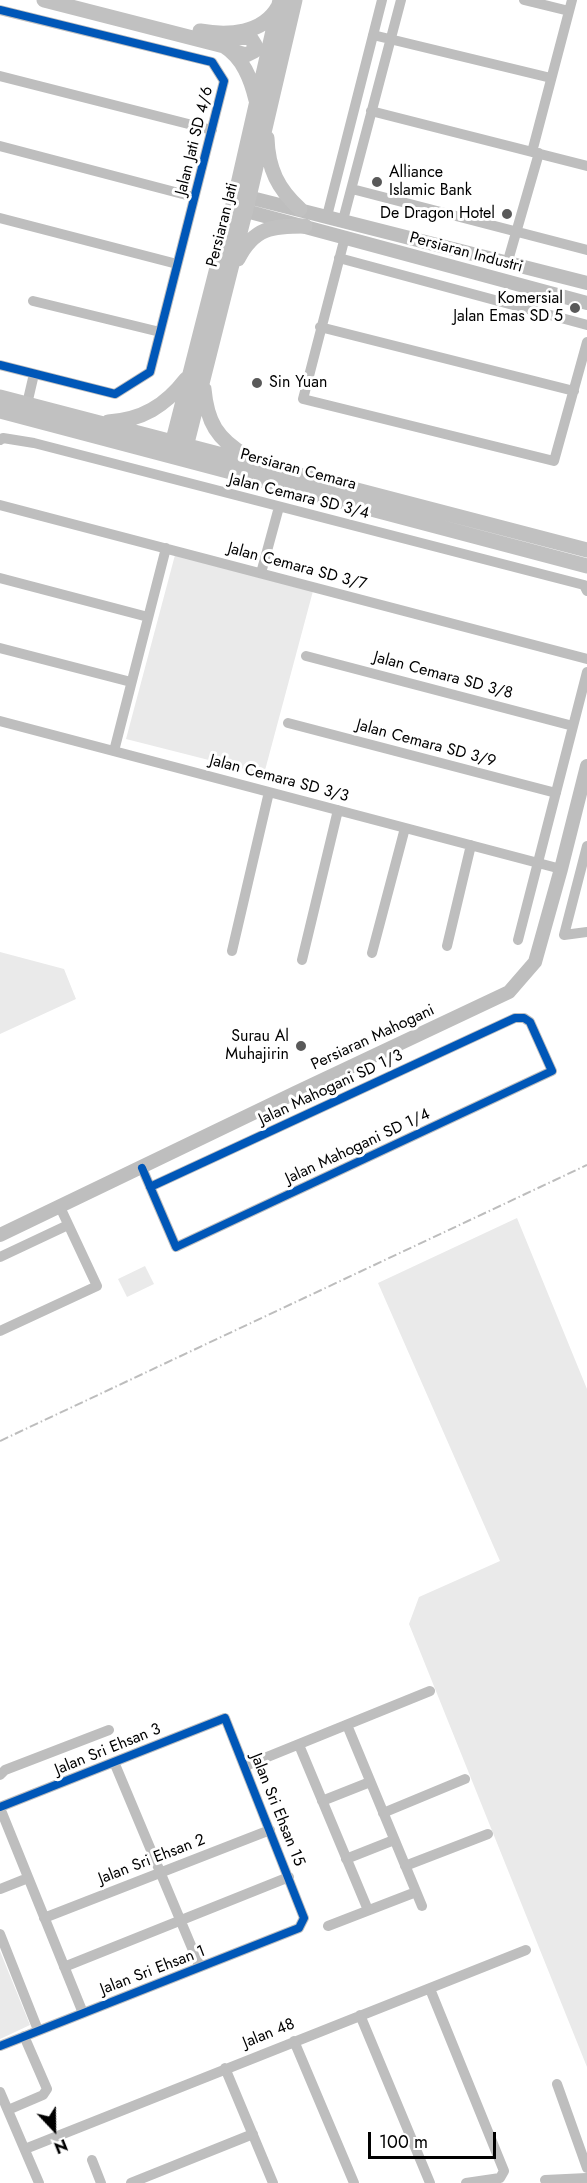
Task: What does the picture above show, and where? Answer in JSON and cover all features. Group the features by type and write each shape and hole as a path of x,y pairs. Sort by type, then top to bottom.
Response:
{"main road":[{"path":"44,0 204,39 246,56 254,51 255,45 250,37 229,38 84,0"},
{"path":"216,34 235,33 255,28 272,16 285,0"},
{"name":"Persiaran Jati","path":"196,378 230,273 256,100 285,0"},
{"name":"Persiaran Jati","path":"177,450 241,202 266,123 285,0"},
{"path":"232,51 247,72 256,100"},
{"path":"266,123 267,149 274,176 285,196 300,209"},
{"path":"230,273 249,241 260,233 279,226 305,226"},
{"path":"96,422 124,421 154,410 196,378 210,420 220,437 229,446 262,465"},
{"name":"Persiaran Cemara","path":"0,397 96,422 177,450 587,566"},
{"name":"Persiaran Cemara","path":"3,414 262,465 587,550"}],"street":[{"path":"327,216 382,0"},
{"path":"343,220 401,0"},
{"path":"507,264 518,232 551,78 571,6 524,0"},
{"name":"Jalan Jati SD 4/6","path":"0,10 212,62 224,81 150,372 115,394 34,374"},
{"path":"373,35 551,78"},
{"path":"0,76 212,130"},
{"path":"371,111 587,166"},
{"path":"0,146 194,197"},
{"path":"352,189 587,250"},
{"name":"Persiaran Industri","path":"241,202 300,209 587,283"},
{"name":"Persiaran Industri","path":"241,202 305,226 587,303"},
{"path":"0,218 177,264"},
{"path":"345,237 303,399 554,461 587,342"},
{"path":"339,258 587,325"},
{"path":"33,301 160,332"},
{"path":"320,327 574,391"},
{"path":"0,365 34,374 27,404"},
{"name":"Jalan Cemara SD 3/4","path":"0,440 3,438 34,443 584,585 587,591"},
{"name":"Jalan Cemara SD 3/7","path":"0,505 587,659"},
{"path":"261,573 279,507"},
{"path":"114,751 166,548"},
{"path":"0,578 148,617"},
{"path":"0,648 131,682"},
{"name":"Jalan Cemara SD 3/8","path":"306,656 573,726"},
{"path":"518,940 587,672"},
{"name":"Jalan Cemara SD 3/3","path":"0,721 556,867"},
{"name":"Jalan Cemara SD 3/9","path":"288,723 556,793"},
{"name":"Persiaran Mahogani","path":"0,1235 295,1092 509,992 535,962 556,867 584,789 587,766"},
{"path":"232,951 269,792"},
{"path":"302,960 338,810"},
{"path":"372,953 405,828"},
{"path":"447,946 471,845"},
{"path":"587,846 564,935 587,932"},
{"name":"Jalan Mahogani SD 1/3","path":"150,1187 515,1018 524,1018"},
{"name":"Jalan Mahogani SD 1/4","path":"150,1187 176,1247 552,1071 530,1023 524,1018"},
{"path":"142,1168 150,1187"},
{"path":"0,1331 97,1286 60,1207"},
{"path":"0,1257 68,1225"},
{"path":"245,1768 273,1760 281,1753 299,1745 429,1691"},
{"name":"Jalan Sri Ehsan 3","path":"0,1808 225,1718"},
{"name":"Jalan Sri Ehsan 15","path":"225,1718 303,1912"},
{"path":"347,1725 422,1906"},
{"path":"0,1775 5,1770 109,1730"},
{"path":"299,1745 368,1910"},
{"path":"114,1762 200,1967"},
{"path":"383,1813 465,1779"},
{"path":"322,1801 370,1782"},
{"path":"0,1808 82,2013"},
{"name":"Jalan Sri Ehsan 2","path":"44,1918 270,1830"},
{"path":"405,1866 488,1834"},
{"path":"346,1859 394,1840"},
{"path":"64,1967 289,1876"},
{"path":"0,1889 28,1878"},
{"path":"328,1926 416,1892"},
{"name":"Jalan Sri Ehsan 1","path":"0,2046 299,1928 304,1918 303,1912"},
{"path":"0,1934 38,2030"},
{"name":"Jalan 48","path":"25,2149 526,1950"},
{"path":"430,1989 504,2171 500,2178 466,2183"},
{"path":"360,2015 430,2183"},
{"path":"8,2110 43,2095 47,2089 24,2036"},
{"path":"294,2041 354,2183"},
{"path":"225,2068 273,2183"},
{"path":"557,2084 587,2168"},
{"path":"0,2092 39,2183"},
{"path":"131,2183 253,2134"},
{"path":"92,2160 101,2183"},
{"path":"545,2180 587,2178"}],"shaded area":[{"path":"175,555 313,591 264,774 126,739"},
{"path":"0,952 64,969 76,999 0,1034"},
{"path":"517,1218 587,1389 587,2067 409,1624 419,1597 500,1561 378,1283"},
{"path":"145,1266 154,1284 127,1297 118,1279"},
{"path":"0,1951 30,2025 0,2039"}],"railway":[{"path":"0,1441 587,1165"}],"cycle path":[{"path":"0,10 212,62 224,81 150,372 115,394 0,365"},
{"path":"142,1168 176,1247 552,1071 530,1022 524,1018 515,1018 150,1187"},
{"path":"0,1807 225,1718 304,1918 299,1928 0,2046"}],"place":[{"name":"Alliance Islamic Bank","path":"377,182"},
{"name":"De Dragon Hotel","path":"507,214"},
{"name":"Komersial Jalan Emas SD 5","path":"575,308"},
{"name":"Sin Yuan","path":"257,383"},
{"name":"Surau Al Muhajirin","path":"301,1046"}]}
